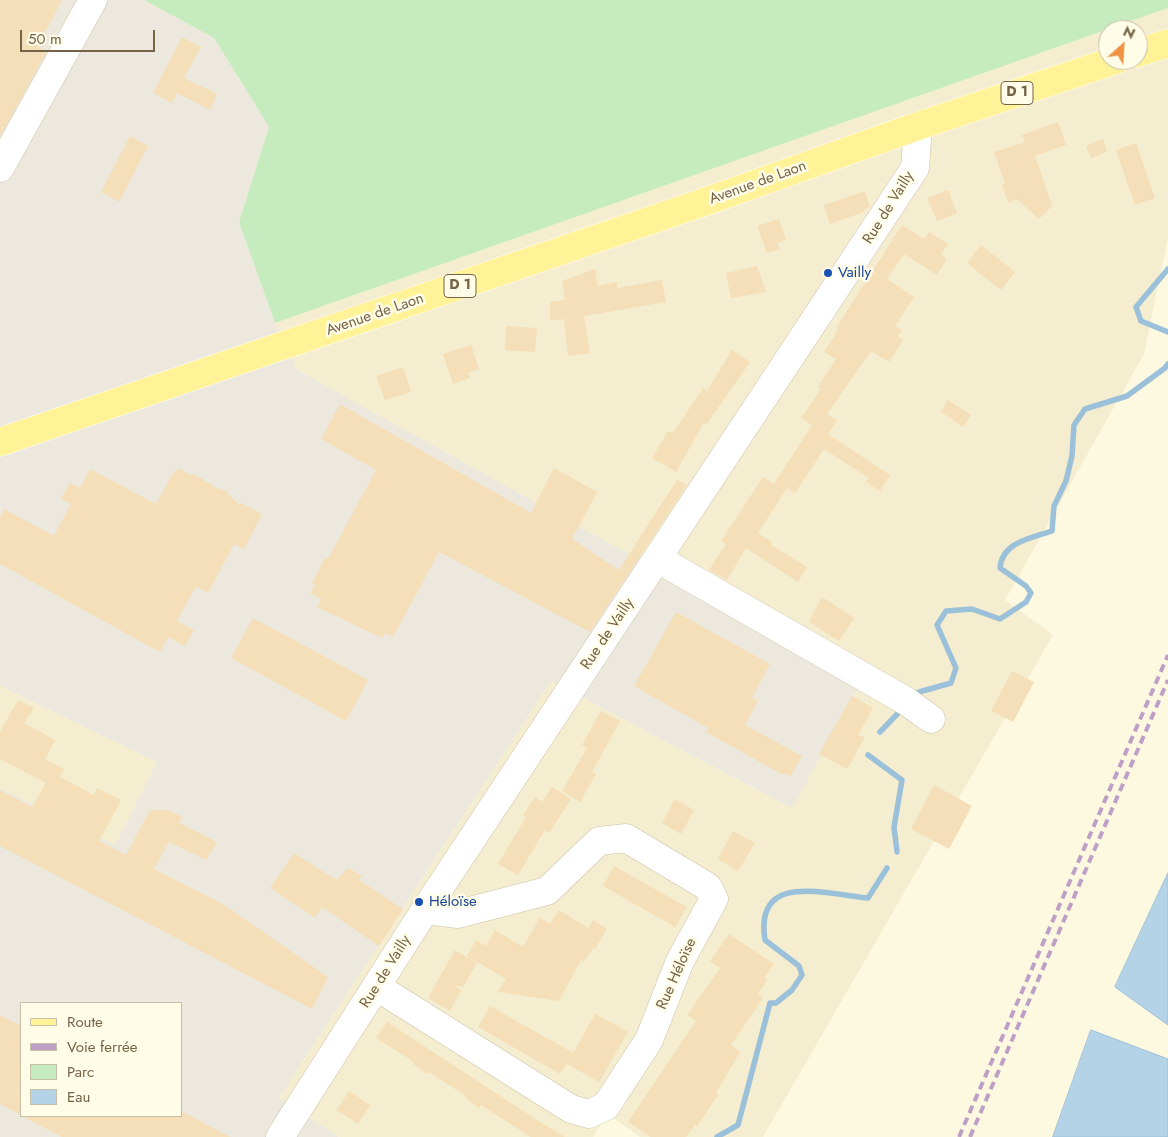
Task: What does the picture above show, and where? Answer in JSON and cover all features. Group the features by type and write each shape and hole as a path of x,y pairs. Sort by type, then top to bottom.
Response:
{"main road":[{"path":"1148,50 1168,43"},
{"name":"D 1","path":"918,126 1098,66"},
{"name":"Avenue de Laon","path":"0,442 710,200 918,126"}],"street":[{"path":"0,168 93,0"},
{"name":"Rue de Vailly","path":"280,1137 425,910 915,168 918,126"},
{"path":"658,559 906,701 931,719"},
{"name":"Rue Héloïse","path":"377,987 571,1109 589,1114 606,1106 649,1040 680,961 714,898 708,887 626,838 599,841 547,891 458,914 425,910"}],"shaded area":[{"path":"0,0 144,0 214,38 269,127 239,222 275,323 297,370 861,683 792,808 551,681 279,1098 339,1137 0,1137 0,788 115,845 157,762 0,686"},
{"path":"1168,8 1168,238 1144,354 1005,600 1053,635 763,1137 640,1137 608,1114 593,1137 339,1137 279,1098 551,681 792,808 297,370 275,323 1098,33 1098,70 1148,70 1148,20 1134,20"},
{"path":"0,686 157,762 115,846 0,788"}],"green space":[{"path":"144,0 1168,0 1168,8 1134,20 1098,20 1098,33 275,323 239,222 269,127 214,38"}],"water":[{"path":"1168,873 1168,1025 1115,987"},
{"path":"1091,1030 1168,1059 1168,1137 1053,1137"}],"building":[{"path":"0,0 62,0 38,47 47,51 0,136"},
{"path":"182,37 201,47 184,78 217,94 210,110 177,93 172,103 153,93"},
{"path":"1058,122 1066,145 1035,156 1052,206 1039,219 1017,199 1008,203 1002,184 1005,183 994,152 1025,142 1022,135"},
{"path":"130,136 148,146 119,202 101,192"},
{"path":"1103,139 1107,152 1091,158 1086,146"},
{"path":"1136,143 1155,198 1135,205 1116,150"},
{"path":"948,190 957,213 937,221 927,198"},
{"path":"865,191 870,207 863,210 864,212 830,224 824,205"},
{"path":"779,219 786,240 778,243 780,249 767,253 757,226"},
{"path":"902,225 924,239 929,232 948,244 941,254 947,259 937,275 904,254 887,279 914,297 895,326 902,330 898,336 903,340 889,362 871,351 827,414 837,420 828,434 890,475 880,491 866,482 869,478 824,449 795,493 787,488 758,533 772,542 771,545 807,567 798,582 746,548 727,580 709,570 726,544 721,541 763,477 774,484 812,425 801,418 821,389 818,387 836,359 824,352 838,330 836,328"},
{"path":"981,245 1015,272 1001,290 967,263"},
{"path":"757,266 766,292 731,298 726,273"},
{"path":"595,269 598,286 617,282 618,288 662,280 666,302 584,316 590,353 568,356 564,319 550,321 550,302 565,300 562,281"},
{"path":"506,326 537,328 535,352 505,350"},
{"path":"471,345 479,369 468,373 470,378 453,384 443,354"},
{"path":"732,350 750,362 706,425 703,424 676,472 652,458 668,431 673,433 703,388 707,391"},
{"path":"403,367 411,392 385,400 376,376"},
{"path":"948,400 971,415 963,427 941,412"},
{"path":"340,404 531,513 554,468 597,492 572,539 619,570 677,480 687,485 590,632 439,552 393,637 385,633 382,638 317,607 321,599 310,593 315,584 312,583 325,558 328,559 376,470 321,439"},
{"path":"179,468 188,474 196,475 216,488 225,490 239,505 241,503 262,514 244,549 234,544 208,593 196,586 177,621 194,630 185,646 168,637 160,652 0,564 0,518 4,509 54,536 71,504 61,499 70,483 80,488 90,469 156,504 173,473"},
{"path":"822,597 854,618 839,641 809,622"},
{"path":"676,612 770,664 752,698 758,701 745,725 802,756 790,777 784,773 783,775 706,732 708,728 634,686"},
{"path":"253,618 368,680 346,721 231,658"},
{"path":"1012,671 1034,682 1013,722 991,711"},
{"path":"852,696 873,708 858,735 865,737 847,769 819,754"},
{"path":"18,700 34,708 24,723 55,740 45,759 64,769 60,777 94,795 97,788 121,800 99,841 126,855 150,810 168,810 182,817 179,823 217,842 206,860 169,842 154,869 223,904 328,977 312,1009 0,846 0,790 32,807 46,783 0,759 0,732"},
{"path":"601,711 620,721 592,772 596,774 580,802 562,791 587,748 582,745"},
{"path":"934,785 972,806 949,849 911,829"},
{"path":"552,787 571,799 549,833 545,830 518,875 498,864 526,817 523,815 535,797 542,802"},
{"path":"675,799 694,810 681,834 662,823"},
{"path":"733,831 755,843 738,871 718,859"},
{"path":"294,853 336,880 348,868 362,876 359,880 403,909 379,946 322,907 315,918 270,888"},
{"path":"614,866 687,907 675,927 603,886"},
{"path":"559,910 588,928 593,920 607,929 595,949 593,948 584,962 581,960 559,1001 498,992 506,979 467,956 476,940 486,946 495,930 523,947 540,918 550,924"},
{"path":"729,934 774,964 764,978 767,980 758,994 763,998 731,1045 740,1052 716,1093 718,1095 697,1126 695,1124 686,1137 651,1137 628,1122 696,1021 687,1015 720,968 710,961"},
{"path":"455,950 477,963 463,987 453,985 461,990 450,1011 428,998"},
{"path":"490,1006 573,1053 560,1074 478,1027"},
{"path":"595,1014 628,1032 599,1082 567,1064"},
{"path":"0,1015 20,1025 20,1114 0,1104"},
{"path":"387,1022 565,1137 531,1137 481,1105 479,1108 465,1098 466,1096 429,1072 428,1074 413,1064 414,1062 376,1038"},
{"path":"349,1091 370,1105 358,1124 337,1110"},
{"path":"182,1112 230,1137 62,1137 24,1117 182,1117"}],"waterway":[{"path":"1168,269 1136,307 1141,321 1168,332"},
{"path":"919,692 951,683 956,668 937,625 946,611 972,609 1000,619 1026,602 1031,593 1026,586 1000,568 1002,559 1006,552 1019,542 1052,531 1054,506 1066,481 1072,456 1074,425 1085,409 1127,396 1168,364"},
{"path":"880,732 903,708"},
{"path":"868,755 902,780 894,827 897,852"},
{"path":"717,1137 738,1125 770,1003 776,1003 792,990 802,975 799,966 765,940 765,918 771,904 782,895 797,892 814,891 868,898 887,868"}],"railway":[{"path":"959,1137 1168,655"},
{"path":"970,1137 1168,680"}],"place":[{"name":"Vailly","path":"828,273"},
{"name":"Héloïse","path":"419,902"}]}
